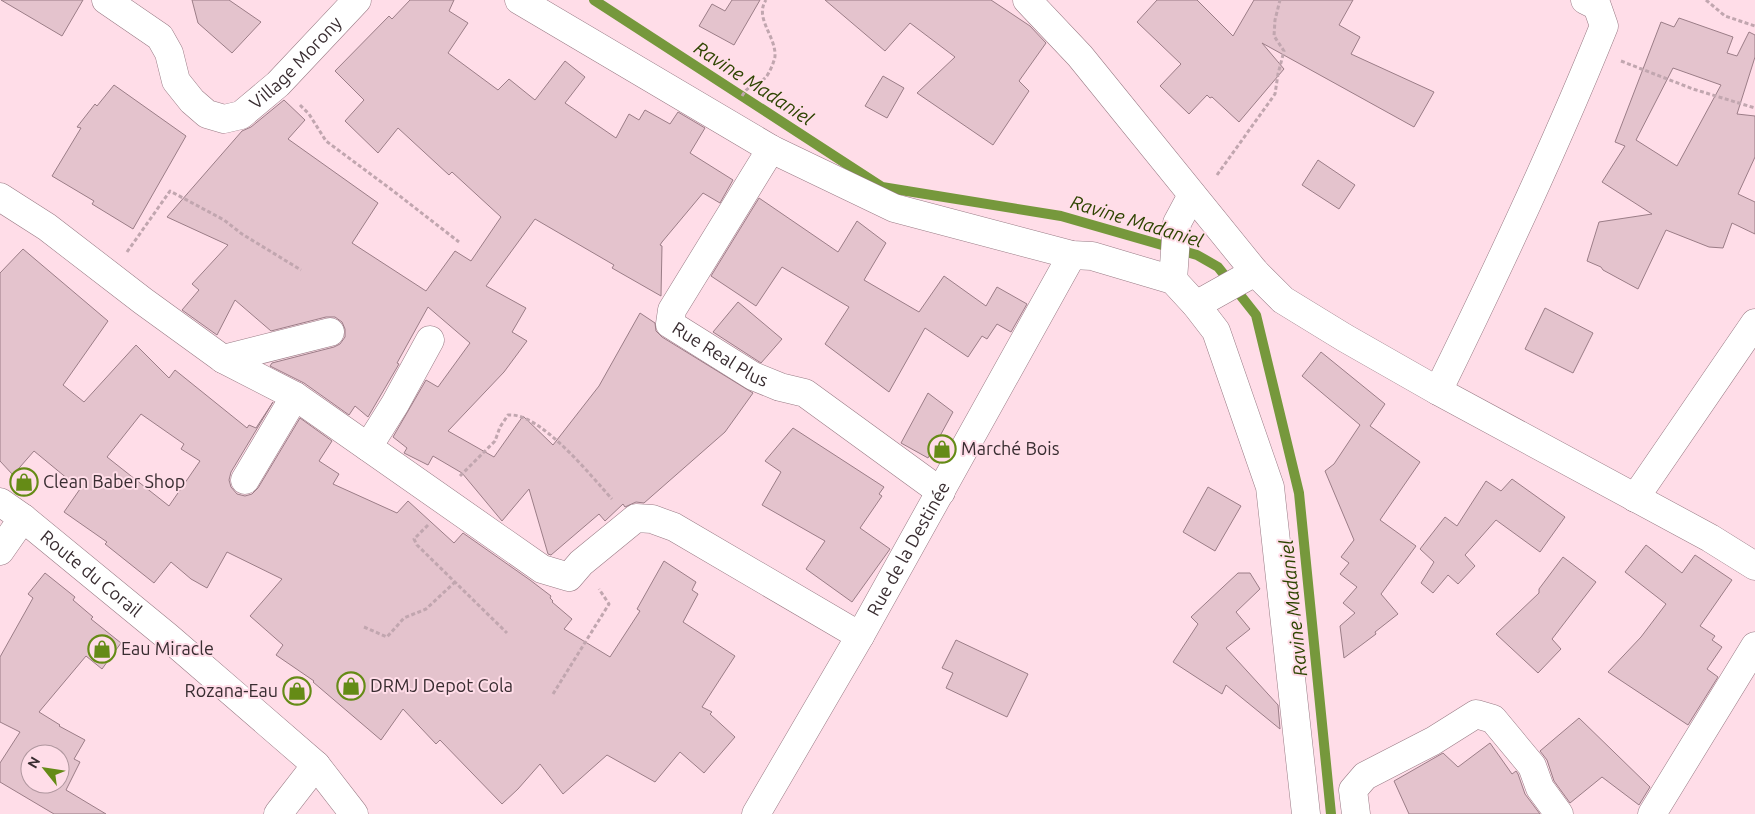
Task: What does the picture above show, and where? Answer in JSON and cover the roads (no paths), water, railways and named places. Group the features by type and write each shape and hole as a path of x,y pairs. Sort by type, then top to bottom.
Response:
{"street":[{"name":"Village Morony","path":"106,0 160,37 169,53 176,81 192,101 207,114 224,119 241,115 278,84 357,0"},
{"path":"519,0 771,149 894,208 1072,255 1092,256 1173,280 1216,331 1270,487 1306,814"},
{"path":"1027,0 1080,56 1255,272 1283,300 1438,391 1710,538 1755,566"},
{"path":"1438,391 1511,241 1572,104 1604,26 1597,6 1585,0"},
{"name":"Rue Real Plus","path":"771,149 672,310 670,324 753,376 780,387 805,393 941,492"},
{"path":"0,197 47,227 223,359 295,396 542,569 568,577 581,563 636,518 652,519 674,527 860,636"},
{"path":"1173,280 1177,223 1195,199"},
{"name":"Rue de la Destinée","path":"756,814 860,636 1072,255"},
{"path":"1196,305 1255,272"},
{"path":"1635,498 1755,323"},
{"path":"223,359 330,332"},
{"path":"368,446 395,404 430,340"},
{"path":"245,480 295,396"},
{"name":"Route du Corail","path":"0,502 23,518 168,637 316,765 354,814"},
{"path":"0,551 23,518"},
{"path":"1652,814 1755,646"},
{"path":"1356,814 1353,790 1365,776 1433,741 1476,714 1493,719 1521,752 1532,766 1540,788 1559,814"},
{"path":"278,814 316,765"}],"waterway":[{"name":"Ravine Madaniel","path":"594,0 882,187 1061,216 1197,255 1218,267 1256,315 1299,493 1331,814"}],"place":[{"name":"Marché Bois","path":"942,449"},
{"name":"Clean Baber Shop","path":"24,482"},
{"name":"Eau Miracle","path":"102,649"},
{"name":"DRMJ Depot Cola","path":"351,686"},
{"name":"Rozana-Eau","path":"297,691"}]}
